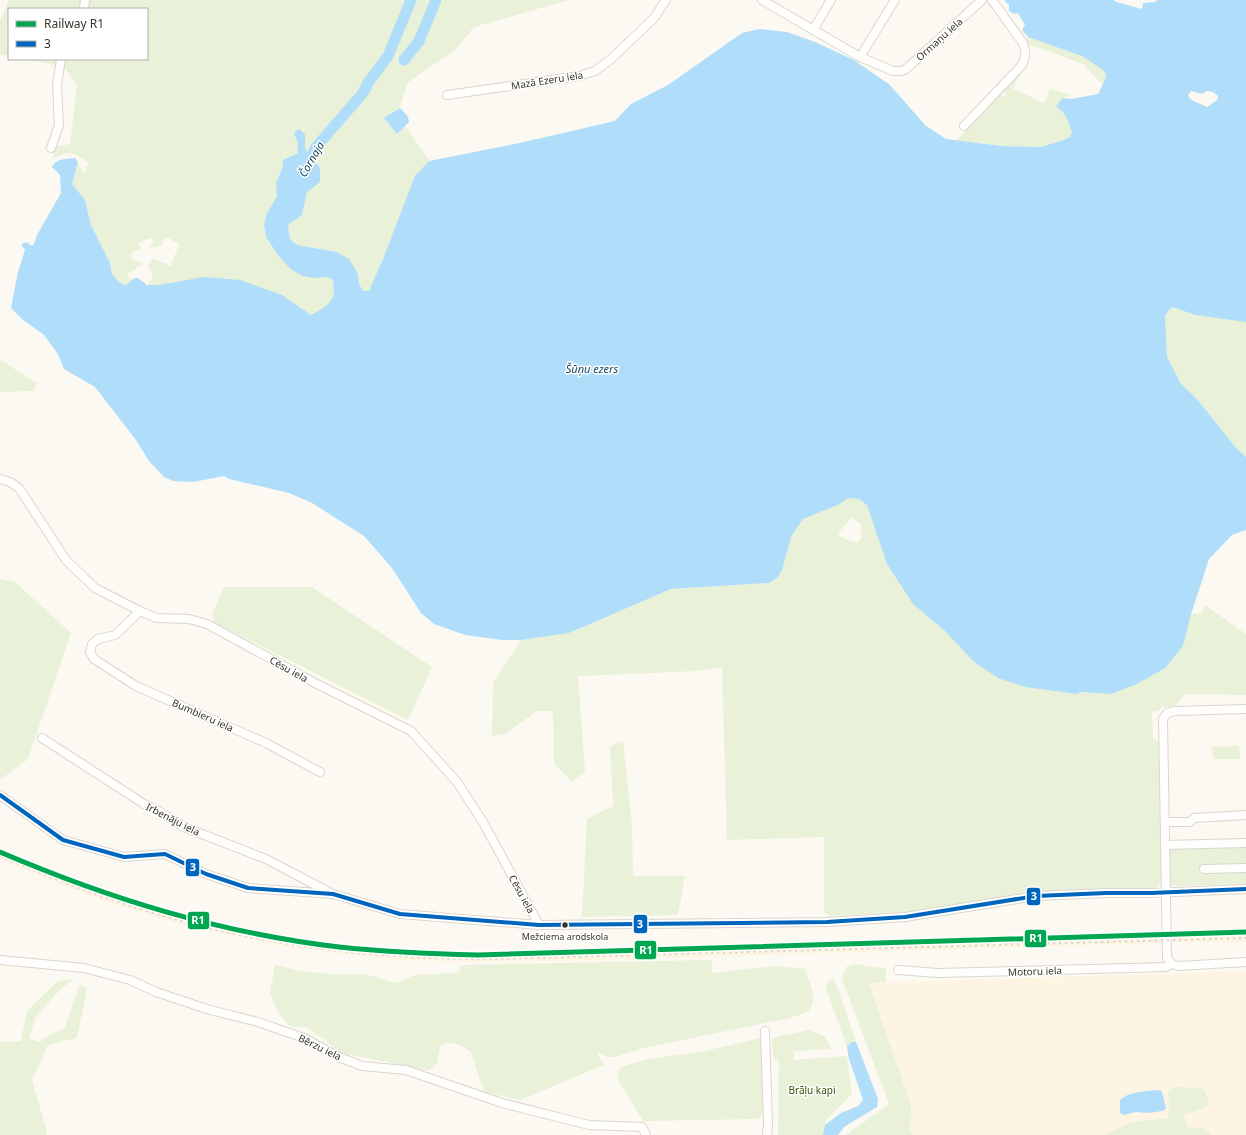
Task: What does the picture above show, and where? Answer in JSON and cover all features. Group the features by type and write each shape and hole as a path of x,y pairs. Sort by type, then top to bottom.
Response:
{"street":[{"name":"Mazā Ezeru iela","path":"447,95 578,76 595,71 611,59 654,18 666,0"},
{"path":"762,0 860,57 895,0"},
{"path":"812,30 831,0"},
{"name":"Ormaņu iela","path":"860,57 893,71 901,71 906,69 982,0"},
{"path":"964,126 1022,65 1025,59 1026,51 1023,43 992,0"},
{"path":"51,148 59,125 57,85 61,60"},
{"name":"Cēsu iela","path":"0,479 10,482 19,488 66,560 95,588 156,618 189,619 207,624 315,683 411,731 457,782 483,822 539,925 827,922 904,917 1036,896 1246,889"},
{"name":"Bumbieru iela","path":"140,611 115,635 98,639 92,644 90,652 94,659 136,686 266,743 320,772"},
{"path":"1172,964 1167,958 1163,719 1167,713 1175,711 1246,710"},
{"name":"Irbenāju iela","path":"42,738 144,804 157,810 184,827 266,859 333,894"},
{"path":"0,795 63,840 124,857 165,854 206,874 248,888 333,894 400,914 539,925"},
{"path":"1164,822 1190,822 1194,818 1246,815"},
{"path":"1165,845 1246,843"},
{"path":"1204,869 1246,868"},
{"name":"Bērzu iela","path":"0,960 84,968 130,980 156,992 210,1010 258,1022 304,1038 339,1057 362,1066 406,1070 502,1103 589,1125 642,1127 646,1135"},
{"name":"Motoru iela","path":"898,970 938,973 1166,967 1172,964 1179,966 1246,962"},
{"path":"765,1031 768,1124 767,1135"}],"shaded area":[{"path":"0,849 112,893 219,923 320,942 370,947 408,950 520,952 925,939 973,936 1162,932 1162,943 565,961 470,962 395,960 280,946 187,926 97,899 0,860"},
{"path":"1246,928 1246,942 1174,942 1174,933"},
{"path":"1246,971 1246,1135 913,1135 910,1130 911,1106 869,983"}],"green space":[{"path":"9,0 569,0 474,27 456,49 407,83 400,108 384,118 397,134 405,126 430,161 520,143 615,121 627,108 631,129 393,289 313,324 159,285 147,285 153,276 148,264 153,259 170,266 172,265 179,245 177,241 174,242 167,237 163,241 163,245 149,248 153,243 153,239 148,238 138,245 141,247 140,250 133,251 131,257 132,260 134,259 142,264 128,273 129,278 135,278 126,285 120,283 112,274 110,263 91,225 85,200 72,184 78,162 84,174 88,163 71,153 63,154 52,159 55,147 70,144 77,85 64,67 30,60 148,60 148,8 8,8 8,56 0,55 0,21","holes":["294,135 305,137 305,149 320,168 307,192 302,215 288,225 290,239 297,245 337,252 280,258 264,224 267,213 277,196 276,183 282,169 283,160 298,153 298,143"]},
{"path":"1004,0 1120,65 1070,137 1041,147 1002,146 957,140 1000,95 1007,97 1002,90 1028,59 1013,89 1044,103 1050,89 1071,95 1063,98 1072,99 1098,94 1103,85 1083,64 1026,43 1028,37 1022,30 1025,25 1018,13 1014,14 1009,11 1009,5"},
{"path":"1173,307 1246,322 1246,473 1171,385 1153,308"},
{"path":"0,360 37,383 34,391 0,392"},
{"path":"849,491 875,510 913,604 945,631 1077,694 1079,692 1111,694 1204,576 1191,614 1201,613 1205,605 1246,634 1246,695 1185,694 1174,708 1162,707 1159,711 1152,712 1153,737 1160,743 1162,881 1155,888 1036,892 909,912 831,916 824,912 824,837 727,840 722,667 697,671 578,676 585,771 572,782 554,763 553,711 537,711 505,734 492,736 493,683 521,640 569,633 671,589 769,583 777,553 803,519 825,510","holes":["851,518 861,524 861,538 858,542 852,542 839,536 839,532"]},
{"path":"0,579 15,582 71,633 28,759 0,780"},
{"path":"224,587 312,587 432,667 408,720 215,623 212,614"},
{"path":"623,741 632,825 633,876 685,876 678,915 582,917 587,819 613,806 610,746"},
{"path":"1239,746 1240,759 1213,759 1212,747"},
{"path":"1246,845 1246,884 1175,886 1170,884 1168,880 1169,849"},
{"path":"712,960 712,973 775,966 805,969 811,985 813,996 811,1007 808,1011 790,1018 644,1048 615,1057 606,1057 596,1050 604,1065 520,1100 484,1092 471,1052 458,1044 448,1043 440,1046 437,1063 430,1070 420,1070 404,1065 340,1053 323,1038 305,1027 290,1027 277,1010 270,993 275,965 300,971 330,974 365,974 396,983 415,975 459,973 462,965"},
{"path":"856,964 886,969 886,982 869,983 911,1106 910,1130 913,1135 846,1135 889,1104 842,979 846,967"},
{"path":"74,979 60,990 36,1016 29,1038 38,1042 65,1027 80,984 87,989 77,1038 48,1045 32,1080 47,1132 46,1135 0,1135 0,1042 21,1041 27,1011 58,981"},
{"path":"834,980 856,1042 851,1042 847,1047 826,988 828,981"},
{"name":"Brāļu kapi","path":"809,1030 824,1036 832,1049 794,1051 793,1060 847,1056 852,1094 826,1120 823,1135 778,1135 779,1061 773,1059 772,1038"},
{"path":"761,1038 764,1112 758,1119 643,1121 617,1078 621,1067 649,1059 705,1051"},
{"path":"1175,1087 1203,1088 1209,1103 1205,1108 1183,1115 1188,1128 1204,1128 1211,1135 1105,1135 1131,1122 1168,1118 1170,1107 1168,1092"}],"water":[{"name":"Šūņu ezers","path":"1004,0 1114,0 1116,2 1142,9 1143,3 1155,2 1158,0 1246,0 1246,322 1195,315 1173,307 1165,316 1167,357 1181,384 1197,399 1236,448 1246,457 1246,530 1232,535 1209,559 1191,614 1183,646 1165,668 1137,684 1111,694 1080,692 1077,694 1025,687 998,678 974,662 945,631 913,604 887,564 867,505 859,499 848,498 840,504 803,519 791,537 782,570 777,578 769,583 671,589 569,633 521,640 502,640 465,635 434,624 421,613 392,568 364,536 312,503 289,493 229,479 224,476 193,482 173,481 164,477 149,461 136,440 95,387 64,369 58,354 44,335 22,319 11,308 18,272 25,250 22,244 26,242 32,246 34,244 37,235 61,193 60,175 52,167 59,160 75,158 78,162 72,184 85,200 91,225 110,263 112,274 120,283 126,285 135,278 138,278 147,285 159,285 204,277 240,280 282,295 311,315 330,302 334,293 333,280 327,277 314,278 303,276 292,270 280,258 266,237 264,224 267,213 277,196 276,183 282,169 283,160 298,153 298,143 294,135 299,129 305,134 305,149 320,168 320,182 307,192 302,215 288,225 290,239 297,245 337,252 349,259 358,274 359,284 363,291 369,291 415,176 429,161 520,143 615,121 631,104 668,85 742,33 759,29 787,32 815,42 854,60 890,85 925,125 946,139 1002,146 1041,147 1070,137 1072,133 1067,118 1062,111 1056,107 1062,98 1072,99 1098,94 1105,80 1106,74 1102,69 1082,56 1028,37 1022,30 1025,25 1018,13 1014,14 1009,11 1009,5","holes":["1191,91 1202,94 1207,91 1213,92 1218,96 1217,100 1207,107 1191,100 1188,95"]},
{"path":"400,108 407,116 409,122 397,134 384,118"},
{"path":"851,1042 856,1042 878,1099 877,1107 844,1127 838,1135 823,1135 825,1125 841,1113 858,1106 863,1100 849,1059 847,1047"},
{"path":"1160,1090 1162,1092 1166,1108 1163,1111 1147,1113 1136,1112 1124,1115 1120,1113 1120,1100 1124,1097 1138,1092"}],"waterway":[{"name":"Čornaja","path":"304,171 316,147 363,93 368,83 388,56 411,0"},
{"path":"404,60 419,41 436,0"}],"railway":[{"path":"0,856 108,898 174,919 214,929 294,945 415,957 497,959 1246,938"}],"rail line":[{"name":"R1","path":"0,852 83,885 124,899 208,923 295,941 339,947 391,951 478,955 1246,932"}],"transit line":[{"name":"3","path":"0,795 63,840 124,857 165,854 206,874 248,888 333,894 400,914 539,925 827,922 905,917 1036,896 1246,889"}],"place":[{"name":"Mežciema arodskola","path":"565,925"}]}
